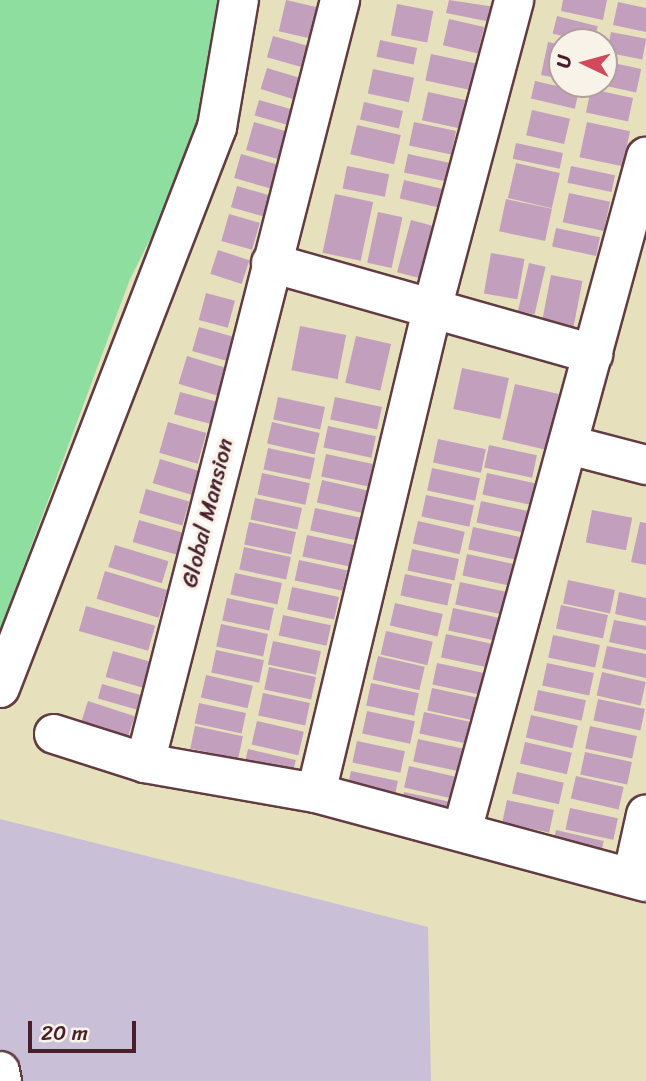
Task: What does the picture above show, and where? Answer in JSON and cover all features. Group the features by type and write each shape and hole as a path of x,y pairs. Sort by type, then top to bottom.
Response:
{"street":[{"path":"0,688 217,127 239,0"},
{"name":"Global Mansion","path":"145,763 340,0"},
{"path":"316,793 432,309 514,0"},
{"path":"462,831 593,354 633,260 646,157"},
{"path":"271,263 593,354"},
{"path":"569,445 646,465"},
{"path":"54,734 145,763 316,793 639,880 646,815"},
{"path":"0,1070 2,1081"}],"shaded area":[{"path":"0,819 428,927 431,1081 0,1081"}],"green space":[{"path":"0,0 220,0 201,139 130,279 0,630"}],"building":[{"path":"286,0 325,9 318,40 279,31"},
{"path":"449,0 495,7 491,22 446,13"},
{"path":"563,0 607,0 603,20 561,11"},
{"path":"618,2 646,8 646,32 613,25"},
{"path":"397,4 433,11 427,42 391,35"},
{"path":"557,16 598,26 597,28 554,28"},
{"path":"449,19 484,27 478,53 443,45"},
{"path":"618,33 646,39 642,59 618,55"},
{"path":"273,36 314,48 308,69 267,57"},
{"path":"380,40 417,48 414,65 376,57"},
{"path":"548,42 548,76 541,75"},
{"path":"431,54 482,65 476,91 425,80"},
{"path":"618,64 641,69 636,92 618,89"},
{"path":"267,68 303,79 297,100 261,89"},
{"path":"373,69 414,78 409,102 368,93"},
{"path":"535,81 548,84 548,98 577,98 575,109 531,99"},
{"path":"428,92 465,100 459,128 422,120"},
{"path":"618,95 633,98 628,121 586,112 589,98 618,98"},
{"path":"259,100 291,109 286,124 255,115"},
{"path":"364,102 403,111 399,129 360,120"},
{"path":"532,110 570,119 564,144 526,135"},
{"path":"254,122 296,134 288,162 246,150"},
{"path":"414,122 456,131 451,154 409,145"},
{"path":"587,122 630,131 623,166 580,157"},
{"path":"357,125 401,135 394,164 350,154"},
{"path":"516,143 563,153 560,169 513,159"},
{"path":"241,154 285,167 278,191 234,178"},
{"path":"408,154 449,163 445,181 404,173"},
{"path":"516,163 560,173 552,208 508,198"},
{"path":"347,166 389,174 385,197 343,189"},
{"path":"571,166 615,175 611,192 567,183"},
{"path":"404,180 443,189 439,208 400,199"},
{"path":"237,186 273,196 267,217 231,207"},
{"path":"569,193 610,202 604,231 563,222"},
{"path":"335,194 373,202 361,261 323,253"},
{"path":"506,199 552,209 545,241 499,231"},
{"path":"378,212 402,217 392,268 367,263"},
{"path":"229,214 260,223 252,250 221,241"},
{"path":"411,220 434,226 420,278 397,272"},
{"path":"556,228 600,237 596,256 552,247"},
{"path":"218,250 249,260 242,284 210,274"},
{"path":"491,253 524,259 517,299 484,293"},
{"path":"529,263 546,267 535,315 518,311"},
{"path":"551,275 582,281 573,327 542,321"},
{"path":"206,293 235,301 228,328 199,320"},
{"path":"300,326 346,335 338,379 291,370"},
{"path":"199,327 238,338 232,362 192,351"},
{"path":"356,336 391,344 380,391 345,383"},
{"path":"187,356 227,368 219,396 179,384"},
{"path":"462,368 509,378 500,419 453,409"},
{"path":"515,384 559,394 546,450 502,440"},
{"path":"180,392 217,402 211,424 174,414"},
{"path":"278,397 325,407 320,429 273,419"},
{"path":"335,397 382,407 377,429 330,419"},
{"path":"168,422 206,433 198,464 159,453"},
{"path":"272,422 320,433 315,454 267,443"},
{"path":"328,426 376,436 371,458 323,448"},
{"path":"438,439 486,449 481,473 433,462"},
{"path":"489,445 537,455 532,478 484,467"},
{"path":"268,448 315,458 310,479 263,470"},
{"path":"326,454 373,464 368,486 321,476"},
{"path":"160,459 200,471 193,495 153,483"},
{"path":"432,468 480,478 475,501 427,490"},
{"path":"262,473 310,483 305,505 257,495"},
{"path":"487,473 535,483 530,505 482,495"},
{"path":"322,480 370,491 365,513 317,502"},
{"path":"146,489 189,501 182,525 139,513"},
{"path":"426,495 474,505 469,527 421,517"},
{"path":"255,498 302,508 297,529 250,520"},
{"path":"481,501 528,511 523,532 476,523"},
{"path":"315,508 362,518 357,540 310,530"},
{"path":"592,510 632,518 626,550 586,542"},
{"path":"139,520 183,533 177,555 133,542"},
{"path":"418,521 465,532 460,554 413,543"},
{"path":"249,522 296,532 291,554 244,544"},
{"path":"640,522 646,523 646,565 631,562"},
{"path":"473,527 520,537 515,559 468,549"},
{"path":"307,535 354,545 349,566 302,557"},
{"path":"115,545 169,561 162,583 108,567"},
{"path":"244,547 291,557 286,579 239,569"},
{"path":"412,549 459,559 454,580 407,571"},
{"path":"467,554 515,564 510,586 462,576"},
{"path":"299,560 347,570 343,591 295,581"},
{"path":"105,571 167,590 159,618 97,599"},
{"path":"235,573 282,583 277,604 230,595"},
{"path":"405,574 452,584 447,605 400,596"},
{"path":"568,580 615,590 610,613 563,603"},
{"path":"460,582 507,592 502,614 455,604"},
{"path":"292,587 339,597 334,619 287,609"},
{"path":"619,592 646,598 646,621 615,614"},
{"path":"227,598 274,608 269,630 222,620"},
{"path":"395,603 443,614 438,636 390,625"},
{"path":"561,605 608,615 603,638 556,628"},
{"path":"86,606 155,626 148,651 79,631"},
{"path":"453,608 501,618 496,641 448,630"},
{"path":"283,615 331,625 327,646 279,636"},
{"path":"614,620 646,626 646,650 609,642"},
{"path":"221,624 268,634 263,656 216,646"},
{"path":"386,631 433,642 427,665 381,654"},
{"path":"446,634 493,644 488,667 441,657"},
{"path":"553,635 600,645 595,667 548,657"},
{"path":"273,641 321,651 316,675 268,664"},
{"path":"607,646 646,654 646,678 602,668"},
{"path":"216,650 264,660 259,683 211,672"},
{"path":"113,651 151,662 144,688 106,677"},
{"path":"378,656 425,667 419,690 373,679"},
{"path":"437,663 485,673 480,695 432,685"},
{"path":"547,663 594,673 589,695 542,685"},
{"path":"269,667 316,677 311,699 264,689"},
{"path":"602,672 646,682 640,706 597,695"},
{"path":"206,675 253,686 248,708 201,697"},
{"path":"371,683 419,693 414,716 366,705"},
{"path":"102,684 141,695 137,710 98,698"},
{"path":"432,688 480,698 475,721 427,710"},
{"path":"538,690 586,700 582,721 534,711"},
{"path":"263,693 310,703 305,725 258,715"},
{"path":"598,699 645,709 640,730 593,721"},
{"path":"88,701 135,716 126,742 80,727"},
{"path":"199,703 246,713 242,734 195,724"},
{"path":"367,711 415,721 410,744 362,733"},
{"path":"424,712 471,722 466,743 419,734"},
{"path":"531,715 578,726 573,748 526,737"},
{"path":"257,721 304,732 298,755 252,744"},
{"path":"195,726 243,736 238,759 190,748"},
{"path":"590,726 637,736 632,758 585,748"},
{"path":"418,739 466,749 461,772 413,761"},
{"path":"357,741 405,751 400,773 352,763"},
{"path":"525,742 572,753 567,774 520,763"},
{"path":"248,749 296,760 291,782 243,771"},
{"path":"585,752 632,762 627,784 580,774"},
{"path":"409,766 457,777 452,798 404,787"},
{"path":"351,771 398,781 393,803 346,793"},
{"path":"517,772 564,783 559,804 512,793"},
{"path":"576,776 624,787 619,809 571,798"},
{"path":"404,792 451,802 446,824 399,814"},
{"path":"507,800 554,810 549,832 502,822"},
{"path":"570,808 618,818 613,840 565,830"},
{"path":"556,830 604,841 598,864 551,853"}]}
